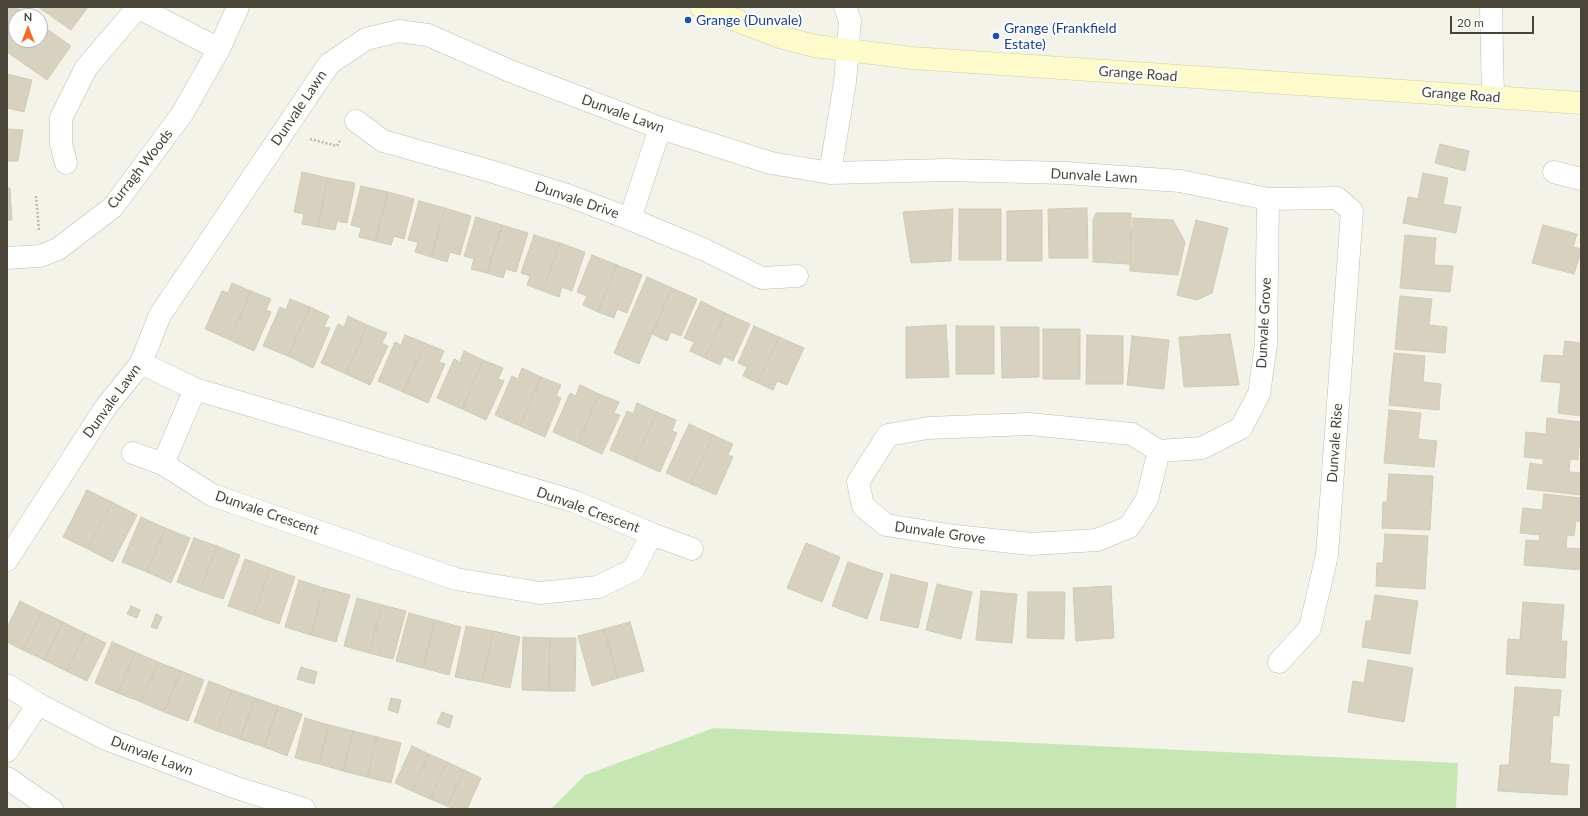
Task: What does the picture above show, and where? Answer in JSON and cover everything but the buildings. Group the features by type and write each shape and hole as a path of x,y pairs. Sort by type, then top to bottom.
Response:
{"main road":[{"name":"Grange Road","path":"701,7 780,37 815,46 848,51 912,58 1581,104"}],"street":[{"path":"66,163 62,144 61,118 86,68 137,7 219,50"},
{"name":"Curragh Woods","path":"7,258 40,256 58,249 113,207 182,114 219,50 238,7"},
{"path":"830,173 846,82 850,20 845,7"},
{"path":"1491,7 1493,97"},
{"name":"Dunvale Lawn","path":"7,560 105,408 141,363 160,315 329,64 366,39 399,31 428,35 510,71 660,128 771,163 830,173 946,170 1066,173 1180,181 1268,199 1337,198 1352,211"},
{"name":"Dunvale Drive","path":"356,120 383,141 490,170 567,195 705,250 762,278 797,276"},
{"path":"630,219 660,128"},
{"path":"1554,172 1581,180"},
{"name":"Dunvale Grove","path":"1159,451 1147,499 1129,527 1097,540 1031,544 955,536 886,525 862,506 858,482 888,435 928,428 1029,424 1132,434 1159,451 1202,448 1241,428 1259,394 1266,344 1268,199"},
{"name":"Dunvale Rise","path":"1278,662 1310,628 1326,555 1352,211"},
{"name":"Dunvale Crescent","path":"133,453 163,464 212,495 456,579 540,593 598,587 633,570 652,534 573,501 194,389 141,363"},
{"path":"163,464 194,389"},
{"path":"652,534 692,550"},
{"name":"Dunvale Lawn","path":"7,685 38,704 106,739 237,788 304,809"},
{"path":"7,751 38,704"},
{"path":"7,778 52,809"}],"path":[{"path":"283,132 337,146 356,120"},
{"path":"36,196 40,256"}],"green space":[{"path":"714,728 1458,763 1456,809 551,809 585,775"}],"place":[{"name":"Grange (Dunvale)","path":"688,20"},
{"name":"Grange (Frankfield Estate)","path":"996,36"}]}
